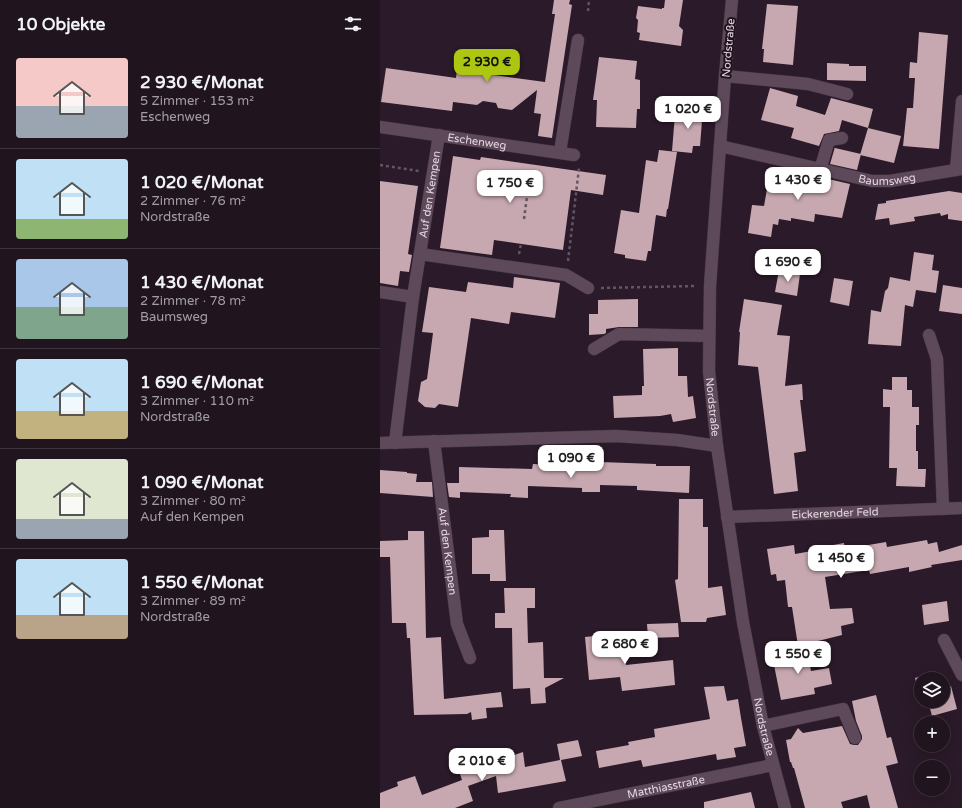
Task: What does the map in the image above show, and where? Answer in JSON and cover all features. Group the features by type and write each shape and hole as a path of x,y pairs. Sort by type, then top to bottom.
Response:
{"street":[{"name":"Nordstraße","path":"732,0 710,286 710,382 717,446 743,622 763,726 786,808"},
{"path":"560,152 578,40"},
{"path":"725,76 808,84 847,94"},
{"path":"959,170 962,101"},
{"name":"Eschenweg","path":"380,127 574,155"},
{"name":"Auf den Kempen","path":"395,443 420,254 439,135"},
{"path":"820,170 829,140 833,138 842,138"},
{"name":"Baumsweg","path":"720,146 872,182 884,182 959,170"},
{"name":"Auf den Kempen","path":"420,254 566,275 588,288"},
{"path":"380,292 414,297"},
{"path":"594,349 619,334 709,336"},
{"path":"929,334 937,359 943,509"},
{"path":"380,443 616,436 677,440 717,446"},
{"name":"Auf den Kempen","path":"434,441 457,624 470,658"},
{"name":"Eickerender Feld","path":"727,517 962,508"},
{"path":"944,640 962,675"},
{"path":"763,726 843,709 855,738"},
{"name":"Matthiasstraße","path":"560,808 773,765"}],"path":[{"path":"588,11 589,0"},
{"path":"566,275 579,167 574,155"},
{"path":"380,165 433,174"},
{"path":"524,219 528,189"},
{"path":"588,288 710,286"}],"building":[{"path":"554,0 570,0 569,4 572,5 552,138 538,136 541,114 534,113 537,90 512,110 498,108 496,103 483,101 477,105 453,102 452,111 381,102 386,68 456,78 457,70 545,82 555,14 552,14"},
{"path":"665,0 683,0 679,26 683,30 681,46 639,40 640,33 637,32 638,20 636,18 638,6 662,9 664,8"},
{"path":"767,4 798,6 793,65 763,62 764,49 762,49"},
{"path":"919,32 948,35 939,149 903,146 907,108 913,108 915,78 909,78 910,62 917,63"},
{"path":"599,57 637,61 635,79 640,80 640,109 637,109 636,128 596,127 597,100 593,100"},
{"path":"827,63 849,64 849,66 866,66 866,81 827,80"},
{"path":"770,88 798,96 796,106 825,115 831,98 873,109 868,128 842,120 839,131 824,134 819,146 791,138 794,128 761,120"},
{"path":"688,107 703,108 700,146 693,146 692,153 672,151 675,114 687,115"},
{"path":"868,128 901,136 894,163 860,155"},
{"path":"835,147 861,154 857,170 830,164"},
{"path":"659,150 677,152 666,217 656,215 651,251 648,251 646,261 625,258 625,255 614,253 621,210 639,213 646,160 657,162"},
{"path":"453,156 480,160 481,157 606,175 603,195 571,190 563,250 494,240 492,255 440,248"},
{"path":"776,167 850,184 842,218 815,214 814,222 791,218 791,221 779,219 778,225 773,224 771,237 748,233 752,205 764,206 767,189 772,189"},
{"path":"380,181 418,186 408,254 412,255 409,272 400,271 398,286 380,283"},
{"path":"949,191 962,193 962,221 948,219 948,214 941,216 940,213 914,217 915,221 890,225 889,218 875,220 878,204 886,203 886,201"},
{"path":"914,252 934,255 932,270 939,271 936,293 916,290 913,307 905,305 901,346 868,344 871,310 881,312 885,291 888,288 890,277 910,281"},
{"path":"779,270 800,274 797,296 775,292"},
{"path":"514,277 560,283 555,318 511,312 509,324 471,318 458,407 439,404 435,408 425,407 418,401 421,382 427,379 433,333 422,332 429,287 466,292 468,282 513,288"},
{"path":"834,278 853,281 849,306 830,302"},
{"path":"943,285 962,288 962,314 939,311"},
{"path":"638,299 638,327 606,329 606,333 604,334 589,335 589,314 598,314 598,300"},
{"path":"744,299 782,305 777,335 790,336 785,386 802,384 803,400 800,400 806,451 794,453 798,491 774,494 758,367 738,365 739,332"},
{"path":"678,348 678,376 687,376 688,397 693,396 696,418 673,422 671,414 660,416 614,418 613,396 642,395 642,386 644,386 643,349"},
{"path":"892,377 907,377 907,390 912,390 912,407 919,407 919,425 916,425 916,451 918,451 918,469 926,469 925,487 896,486 897,468 889,468 890,407 883,407 883,389 892,390"},
{"path":"600,462 656,464 656,466 690,466 689,493 637,490 637,486 600,485 600,492 582,492 582,488 528,486 528,498 510,497 511,494 460,492 460,498 449,497 447,483 459,483 459,467 532,469 533,464 600,467"},
{"path":"380,470 417,474 416,482 432,482 433,497 380,493"},
{"path":"679,499 703,499 703,527 708,527 708,588 722,586 726,615 707,618 706,622 681,622 675,580 678,579"},
{"path":"489,530 504,530 506,581 490,581 490,574 472,574 472,538 489,537"},
{"path":"408,531 424,531 426,638 441,637 444,699 501,692 503,707 486,708 487,718 472,720 471,712 467,714 414,715 410,638 407,638 406,623 392,623 390,557 380,557 380,541 408,540"},
{"path":"927,540 928,544 937,542 939,552 962,545 962,560 931,565 932,567 909,572 909,567 870,574 869,570 825,577 830,609 852,608 854,623 841,626 842,635 798,646 792,607 788,607 785,580 777,581 776,574 771,575 767,549 794,545 795,554 823,549 822,547 844,543 845,549 886,542 887,547"},
{"path":"504,588 535,588 535,608 527,608 528,643 543,642 544,678 564,678 545,688 546,703 531,704 530,688 513,689 512,628 495,628 495,613 505,613"},
{"path":"947,601 949,621 924,625 922,605"},
{"path":"678,623 679,637 648,638 647,624"},
{"path":"623,633 626,665 673,660 675,685 622,691 620,677 589,680 585,637"},
{"path":"807,649 811,671 829,668 832,684 814,688 815,694 781,700 772,655"},
{"path":"724,686 727,701 738,699 746,746 734,748 736,757 717,760 716,754 643,767 641,760 599,768 596,751 629,745 628,742 655,737 654,729 710,719 704,687"},
{"path":"950,686 957,709 932,716 930,708 950,708"},
{"path":"876,695 887,738 891,737 898,763 886,766 898,808 870,808 867,795 841,802 843,808 805,808 794,768 790,762 786,740 791,739 798,728 803,733 842,726 850,744 858,745 862,739 862,736 856,721 852,701"},
{"path":"578,740 582,756 561,760 566,781 498,793 496,776 468,786 473,801 455,808 380,808 380,793 398,786 397,782 415,776 422,795 462,780 460,774 523,752 525,767 560,760 557,744"},
{"path":"751,792 755,808 704,808 704,802"}]}
